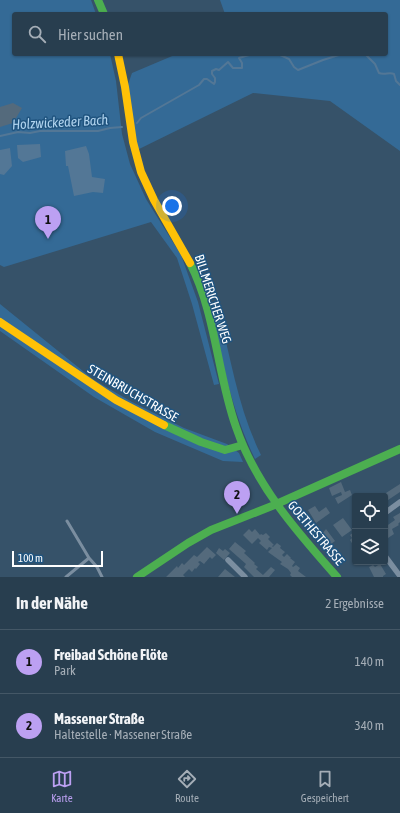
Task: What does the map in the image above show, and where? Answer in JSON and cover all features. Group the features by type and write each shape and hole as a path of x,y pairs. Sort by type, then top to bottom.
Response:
{"main road":[{"path":"98,0 103,12"},
{"name":"BILLMERICHER WEG","path":"118,56 126,90 135,151 142,173 150,194 186,253 198,282 214,334 227,396 234,421 243,445 260,478 276,504"},
{"name":"STEINBRUCHSTRASSE","path":"0,322 116,400 179,433 225,450 243,445"},
{"path":"138,577 208,531 276,504 400,449"},
{"name":"GOETHESTRASSE","path":"276,504 337,577"}],"street":[{"path":"388,511 400,502"},
{"path":"228,560 245,577"},
{"path":"388,560 400,576"}],"lane":[{"path":"67,521 102,577"},
{"path":"66,577 89,558"}],"shaded area":[{"path":"0,0 91,0 95,12 12,12 12,56 110,56 116,81 122,134 130,164 146,199 181,255 198,302 219,384 214,385 192,304 177,258 151,222 4,267 0,265"},
{"path":"220,0 400,0 400,151 330,101 253,93 135,151 126,90 132,73 172,56 388,56 388,12 224,12"},
{"path":"40,144 41,157 23,162 18,158 17,145"},
{"path":"86,146 89,154 92,177 105,179 103,193 93,192 74,196 68,166 66,166 65,151"},
{"path":"10,148 12,166 4,175 0,174 0,150"},
{"path":"0,304 94,380 132,402 184,428 227,444 239,453 243,462 223,461 155,432 94,397 0,331"},
{"path":"219,312 241,403 253,438 261,455 255,459 240,423 224,370 212,314"}],"building":[{"path":"13,103 22,108 13,123 0,127 0,107"},
{"path":"341,482 345,492 350,490 352,495 338,504 335,498 342,495 341,492 332,496 329,488"},
{"path":"400,484 400,492 388,500 388,493 386,493"},
{"path":"315,506 319,512 326,507 330,513 316,523 308,510"},
{"path":"400,513 399,525 392,529 394,534 388,538 388,525 395,520 393,517"},
{"path":"343,518 352,530 342,537 333,525"},
{"path":"249,529 252,532 255,529 260,535 266,533 270,537 268,539 274,545 272,546 273,547 277,543 281,546 280,548 285,552 282,555 284,557 287,554 295,562 292,566 293,567 296,565 300,568 298,571 306,577 292,577 288,569 280,564 282,562 268,552 272,548 269,547 267,550 259,543 261,541 258,538 252,544 243,535"},
{"path":"326,529 335,541 331,544 323,533"},
{"path":"235,542 246,551 244,553 255,563 254,564 258,567 256,569 263,575 271,567 275,570 269,577 254,577 244,567 246,564 229,549"},
{"path":"207,547 216,555 212,559 210,557 204,564 200,561 198,562 200,564 196,569 195,568 192,572 189,569 183,575 185,577 166,577 177,566 178,568 182,563 184,565 194,555 197,557"},
{"path":"219,548 223,551 225,549 230,553 224,560 216,553"},
{"path":"373,565 375,567 381,565 386,574 383,577 374,577 369,567"},
{"path":"225,569 235,577 218,577"}],"waterway":[{"name":"Holzwickeder Bach","path":"137,123 141,118 199,85 204,79 207,79 214,84 215,78 212,71 216,69 219,70 228,62 233,68 242,68 242,63 239,58 246,56"},
{"name":"Holzwickeder Bach","path":"282,56 289,59 298,70 336,56"},
{"name":"Holzwickeder Bach","path":"367,56 375,64 379,73 394,74 396,81 400,85"},
{"name":"Holzwickeder Bach","path":"0,136 18,132 98,131 122,127"}],"traffic: fast":[{"path":"98,0 103,12"},
{"path":"190,263 199,282 211,323 224,386 244,448 266,488 292,525 337,577"},
{"path":"164,425 201,442 225,450 243,445"},
{"path":"137,577 188,543 211,530 272,506 400,449"}],"traffic: slow":[{"path":"118,56 125,87 133,142 141,172 154,200 190,263"},
{"path":"0,322 116,400 164,425"}],"place":[{"name":"Freibad Schöne Flöte","path":"48,239"},
{"name":"Massener Straße","path":"237,514"}]}
